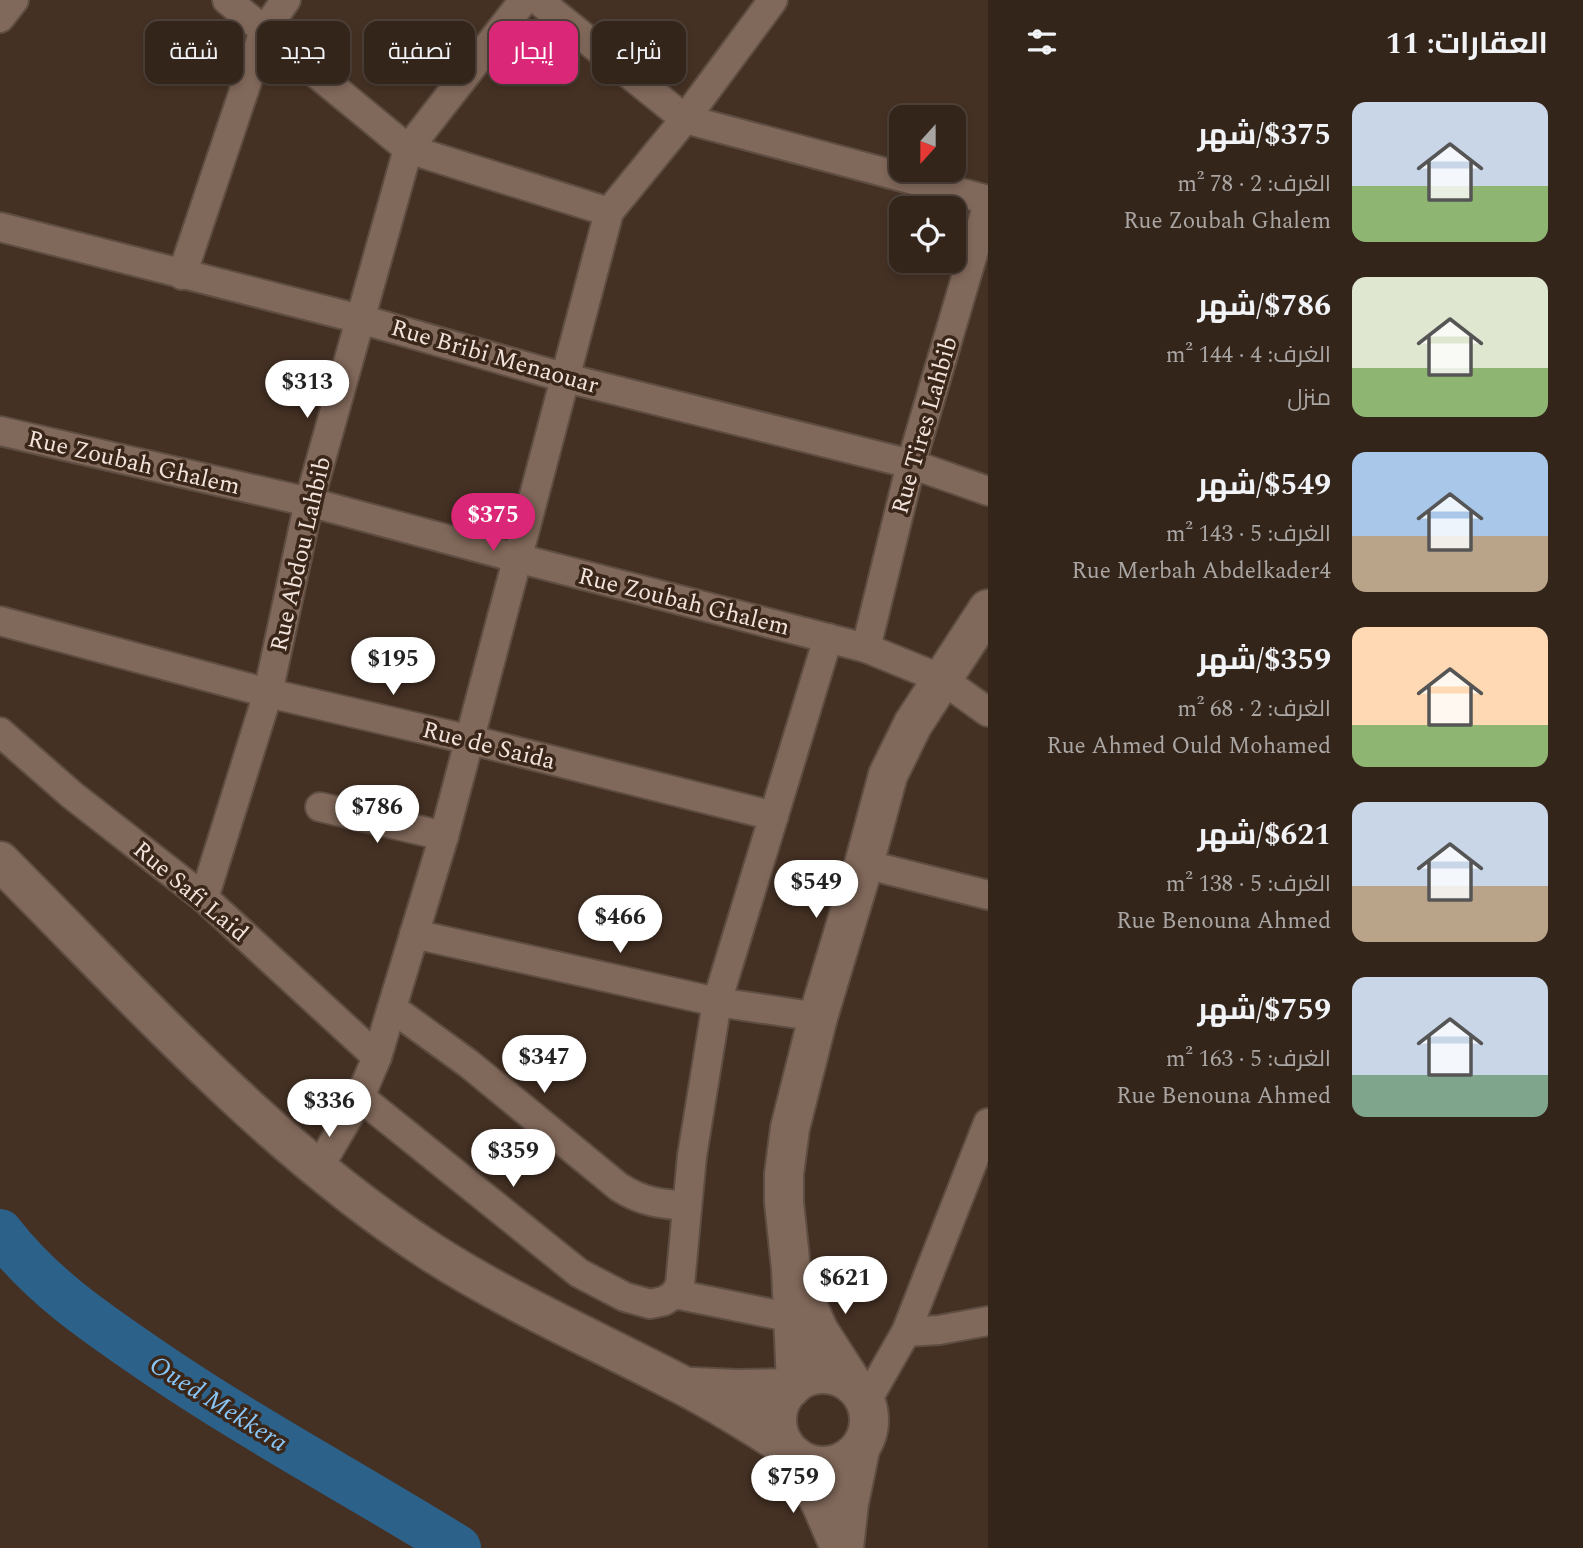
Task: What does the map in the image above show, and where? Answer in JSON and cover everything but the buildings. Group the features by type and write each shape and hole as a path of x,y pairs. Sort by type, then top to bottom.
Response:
{"main road":[{"path":"842,1548 777,1426 780,1405 793,1385 791,1269 784,1202 784,1174 790,1128 818,1017 888,775 914,724 988,609"},
{"path":"0,861 202,1064 318,1169 431,1252 514,1301 684,1386 808,1464 822,1467 836,1465 860,1450"},
{"path":"791,1269 819,1331 861,1394 870,1427 860,1450 842,1548"},
{"path":"684,1386 737,1389 793,1385 805,1378 826,1375 837,1376 861,1394"}],"street":[{"path":"227,0 257,25"},
{"path":"271,21 286,0"},
{"name":"Rue Abdou Lahbib","path":"204,898 268,693 309,502 408,149 524,0"},
{"path":"538,0 685,119 988,202"},
{"path":"318,1169 360,1097 377,1057 392,1008 471,740 609,212 685,119 772,0"},
{"path":"182,275 257,52"},
{"path":"329,84 408,149 609,212"},
{"name":"Rue Tires Lahbib","path":"866,648 911,464 988,202"},
{"name":"Rue Bribi Menaouar","path":"0,227 360,319 566,378 911,464 988,491"},
{"name":"Rue Zoubah Ghalem","path":"0,431 309,502 866,648 942,679 988,712"},
{"name":"Rue de Saida","path":"0,621 268,693 471,740 774,816"},
{"path":"360,1097 579,1273 625,1297 650,1304 664,1301 675,1294 680,1284 687,1206 717,1002 828,638"},
{"name":"Rue Safi Laid","path":"0,732 72,795 204,898 377,1057"},
{"path":"320,807 444,836"},
{"path":"864,864 988,895"},
{"path":"414,934 717,1002 818,1017"},
{"path":"392,1008 469,1064 619,1187 649,1203 687,1206"},
{"path":"861,1394 906,1332 988,1123"},
{"path":"675,1294 793,1318"},
{"path":"906,1332 939,1330 988,1321"}],"waterway":[{"name":"Oued Mekkera","path":"0,1232 51,1286 128,1345 225,1408 458,1548"}]}
